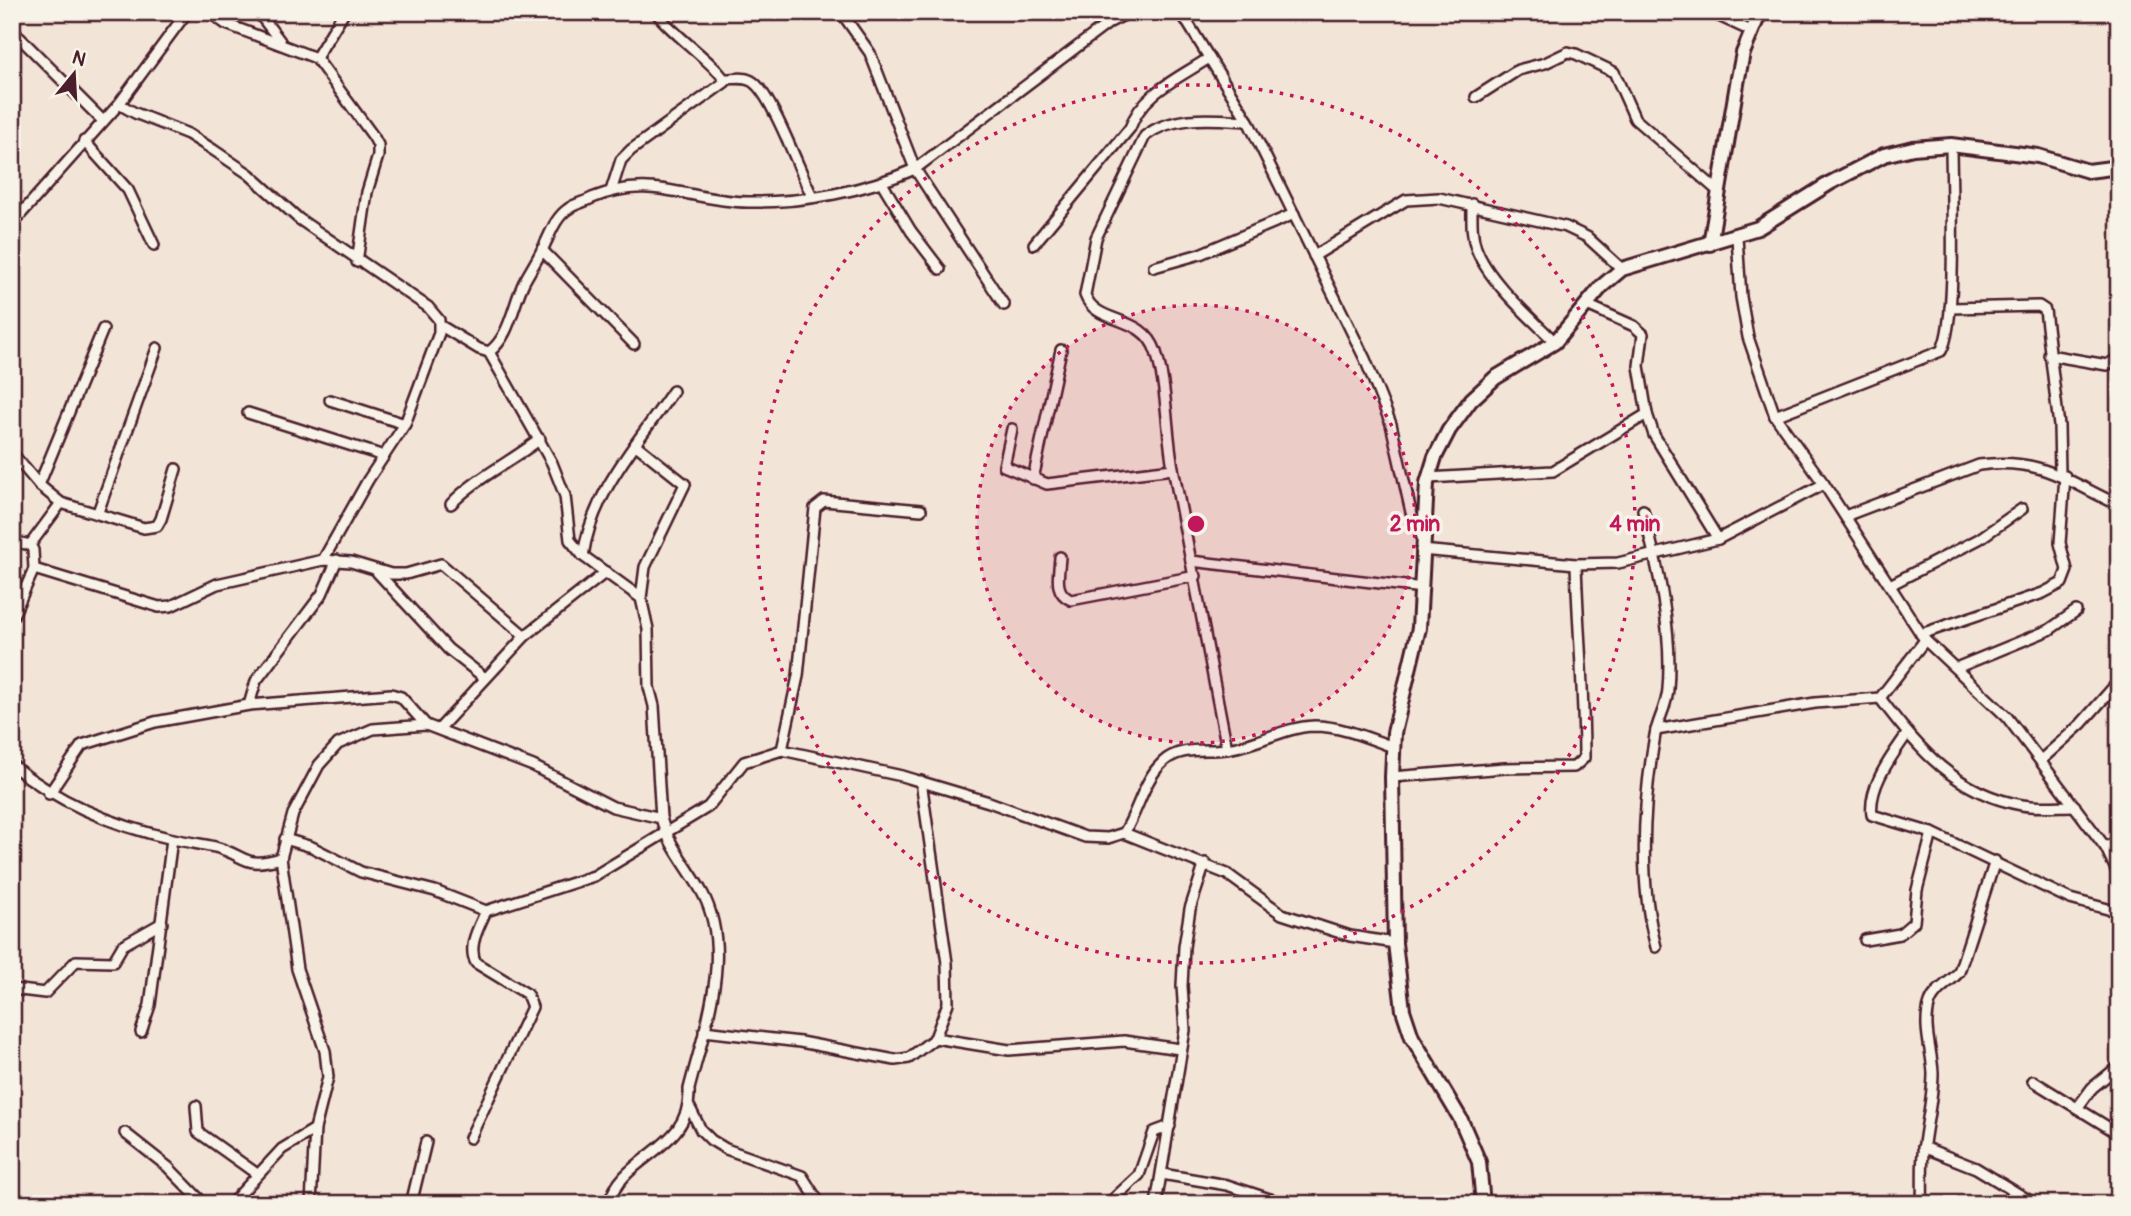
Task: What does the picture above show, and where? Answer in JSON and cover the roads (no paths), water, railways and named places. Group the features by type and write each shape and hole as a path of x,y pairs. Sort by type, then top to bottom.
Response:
{"street":[{"path":"12,223 119,104 187,12"},
{"path":"209,12 226,23 316,58 378,145 363,211 357,262"},
{"path":"258,12 281,43"},
{"path":"316,58 344,12"},
{"path":"656,12 726,79 750,80 756,85 767,101 812,196"},
{"path":"842,12 870,53 915,169 1004,305"},
{"path":"1104,12 1110,22"},
{"path":"489,352 498,345 523,284 556,221 568,209 611,191 652,186 717,201 752,202 812,196 882,183 915,169 1110,22 1130,12"},
{"path":"1181,12 1248,121 1365,359 1391,424 1410,512 1421,543"},
{"path":"1710,12 1751,31"},
{"path":"1710,243 1738,78 1751,31 1760,12"},
{"path":"12,30 103,121"},
{"path":"1476,97 1518,69 1545,63 1568,52 1576,54 1614,72 1635,119 1718,191"},
{"path":"1034,244 1130,128 1135,114 1148,97 1209,58"},
{"path":"611,191 621,160 704,96 722,86 726,79"},
{"path":"119,104 188,134 212,149 249,174 299,219 357,262 428,307 441,326 479,349 489,352 540,439 565,496 570,540 583,556 641,598"},
{"path":"1227,749 1196,576 1173,469 1161,374 1155,349 1146,334 1131,324 1094,310 1085,295 1096,238 1145,136 1154,129 1177,121 1248,121"},
{"path":"84,141 128,190 154,245"},
{"path":"1775,416 1941,351 1946,343 1950,308 1951,145"},
{"path":"1483,1204 1479,1162 1460,1118 1408,1023 1395,943 1391,777 1393,747 1413,660 1423,588 1421,543 1428,478 1444,439 1471,400 1495,378 1555,342 1602,286 1622,269 1737,237 1758,228 1830,183 1884,155 1913,148 1951,145 2007,151 2088,171 2119,167"},
{"path":"882,183 911,231 940,269"},
{"path":"1314,256 1406,200 1439,198 1577,231 1622,269"},
{"path":"1472,204 1472,229 1476,248 1485,267 1555,342"},
{"path":"1154,267 1200,254 1294,214"},
{"path":"1737,237 1741,298 1748,337 1775,416 1824,484 1923,637 2007,717 2106,848 2119,876"},
{"path":"542,250 634,344"},
{"path":"1587,305 1634,326 1643,334 1639,366 1647,414 1654,435 1718,539"},
{"path":"1880,698 1923,637 2062,583 2067,570 2060,543 2062,475 2059,426 2045,310 2039,306 1950,308"},
{"path":"323,560 405,424 441,326"},
{"path":"39,485 103,329"},
{"path":"98,512 157,348"},
{"path":"1033,479 1061,350"},
{"path":"2049,355 2107,365 2118,359"},
{"path":"583,556 594,510 673,391"},
{"path":"330,400 405,424"},
{"path":"248,414 384,456"},
{"path":"1428,478 1553,471 1647,414"},
{"path":"1012,429 1004,466 1052,484 1173,469"},
{"path":"451,504 474,482 513,460 540,439"},
{"path":"636,445 685,484 645,567 641,598 648,629 649,687 654,706 661,818 666,835 703,894 713,917 716,967 704,1031 689,1089 690,1108 701,1130 710,1140 802,1176 820,1204"},
{"path":"12,453 39,485 61,503 144,528 157,526 176,469"},
{"path":"1844,516 1979,465 1999,462 2062,475 2119,505"},
{"path":"1421,543 1576,564 1618,563 1718,539 1824,484"},
{"path":"782,750 798,677 815,508 824,501 921,510"},
{"path":"30,545 61,503"},
{"path":"1890,585 1979,539 2022,509"},
{"path":"1643,510 1655,556 1667,635 1669,672 1665,708 1656,730 1649,774 1645,870 1648,917 1656,947"},
{"path":"12,541 30,545 33,550 34,569 12,618"},
{"path":"1060,558 1058,590 1062,596 1071,600 1196,576"},
{"path":"34,569 159,607 171,606 217,584 323,560 337,560 377,571 406,574 440,564 525,636"},
{"path":"249,705 256,681 322,594 337,560"},
{"path":"1191,561 1423,588"},
{"path":"1391,777 1505,768 1574,767 1581,764 1584,758 1584,685 1578,635 1576,564"},
{"path":"377,571 448,649 485,678"},
{"path":"440,728 525,636 606,572"},
{"path":"1956,668 2049,630 2076,611"},
{"path":"2041,760 2081,724 2119,681"},
{"path":"49,794 72,756 90,741 155,722 249,705 391,694 401,698 426,724"},
{"path":"1656,730 1815,703 1880,698"},
{"path":"1880,698 1906,734 1941,769 1963,784 2022,805 2075,806"},
{"path":"311,1204 315,1129 328,1088 327,1064 297,969 281,858 285,839 304,789 319,765 338,744 373,729 426,724 533,766 613,807 661,818"},
{"path":"1124,833 1152,776 1164,761 1180,752 1227,749 1293,729 1315,726 1338,728 1393,747"},
{"path":"1906,734 1883,770 1874,792 1872,815 1932,833 2070,899 2119,912"},
{"path":"285,839 312,847 361,872 435,891 486,911 594,876 666,835 708,807 744,762 782,750 921,782 989,802 1075,835 1108,838 1124,833 1227,874 1282,914 1350,936 1395,943"},
{"path":"12,765 49,794 119,824 172,839 219,848 259,864 281,858"},
{"path":"704,1031 813,1044 895,1060 915,1054 935,1038 948,1003 947,963 921,782"},
{"path":"1865,940 1899,934 1914,922 1917,890 1932,833"},
{"path":"141,1032 150,1005 172,839"},
{"path":"2106,848 2119,839"},
{"path":"1922,1204 1923,1147 1932,1099 1933,1071 1927,1029 1929,1005 1935,993 1951,983 1959,972 1995,861"},
{"path":"1156,1204 1185,1030 1181,986 1184,947 1190,909 1205,863"},
{"path":"470,1138 532,1007 527,994 476,963 471,955 486,911"},
{"path":"12,989 45,993 76,961 113,962 123,944 162,923"},
{"path":"935,1038 1009,1050 1124,1041 1180,1049"},
{"path":"2078,1107 2092,1088 2119,1066"},
{"path":"2033,1081 2119,1134"},
{"path":"196,1106 198,1132 257,1174"},
{"path":"609,1204 614,1190 628,1174 673,1139 690,1108"},
{"path":"1108,1204 1139,1175 1154,1132 1170,1126"},
{"path":"231,1204 282,1149 315,1129"},
{"path":"125,1133 168,1167 204,1204"},
{"path":"411,1204 426,1142"},
{"path":"1923,1147 1976,1168 2035,1204"},
{"path":"1162,1174 1227,1185 1285,1204"}]}
